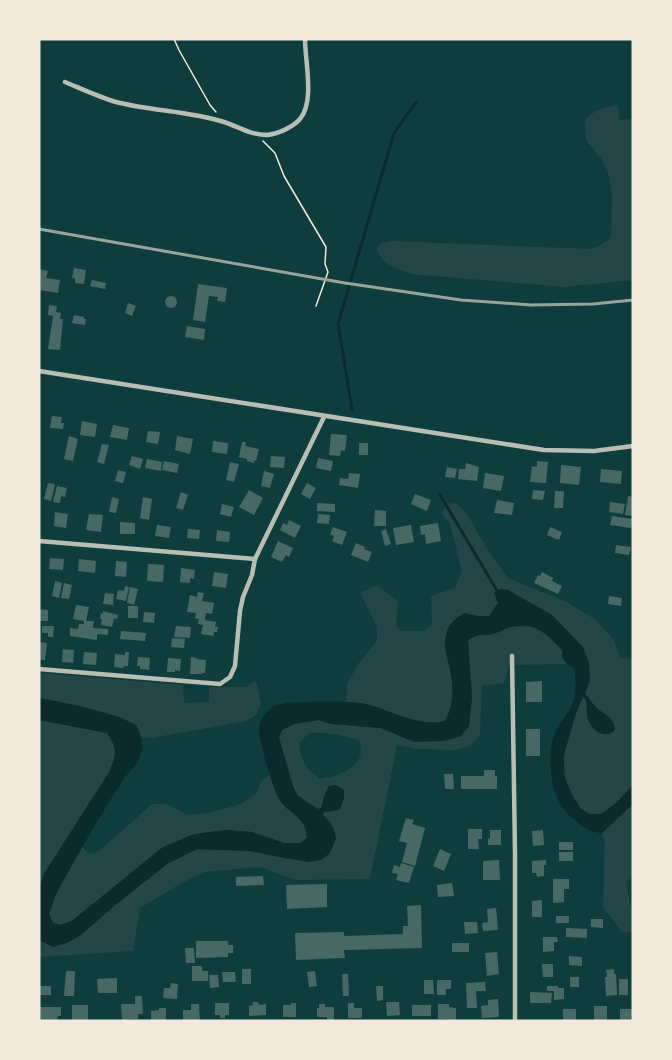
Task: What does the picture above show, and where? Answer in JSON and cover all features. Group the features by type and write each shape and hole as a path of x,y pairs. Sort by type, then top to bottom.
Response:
{"street":[{"path":"65,82 116,102 224,122 248,132 269,135 283,131 298,121 306,109 308,87 305,39"},
{"path":"39,371 544,450 594,451 633,446"},
{"path":"39,669 220,684 230,677 235,666 240,611 255,559 324,417"},
{"path":"39,542 255,559"},
{"path":"512,656 515,1021"}],"path":[{"path":"174,39 210,105 224,122"},
{"path":"255,133 275,153 284,176 326,247 328,272 316,306"}],"shaded area":[{"path":"618,105 619,120 633,119 633,280 564,287 411,274 391,266 382,259 377,249 381,243 392,241 592,249 601,245 611,238 612,196 609,176 603,161 586,140 585,120 596,111"},
{"path":"449,503 457,504 467,514 489,552 508,578 567,602 596,620 614,640 620,658 633,659 633,785 603,813 591,814 580,808 568,788 565,772 564,758 567,745 583,697 587,704 587,719 610,718 594,706 585,694 590,680 582,647 552,615 508,590 489,616 464,613 446,638 445,649 452,680 452,692 451,704 445,721 413,720 371,705 346,702 347,684 358,664 377,641 377,627 360,593 377,585 398,601 396,627 403,631 423,631 432,625 431,596 455,588 462,571 450,524 441,513"},
{"path":"500,589 508,590 552,615 583,647 589,663 590,680 585,694 598,709 611,719 615,730 603,734 592,727 587,717 586,699 583,697 564,755 564,775 581,809 590,814 601,814 616,803 633,785 633,804 602,833 584,828 570,816 558,799 552,777 552,742 574,701 576,682 574,668 565,661 562,650 544,633 525,626 506,628 468,640 472,698 469,726 461,736 445,741 414,742 381,728 331,724 319,720 294,724 282,730 279,738 298,796 318,809 321,808 329,786 336,785 344,790 339,810 324,812 323,815 330,822 336,839 329,854 321,860 308,862 250,851 197,849 167,864 81,935 67,943 53,947 39,940 39,888 45,872 108,774 115,749 107,733 39,720 39,698 119,717 136,725 143,748 137,763 109,802 56,894 49,914 53,923 61,925 73,920 163,847 194,834 226,830 252,832 284,843 300,843 307,838 301,821 281,802 271,777 260,735 259,725 264,715 274,706 281,704 343,702 371,705 413,720 445,721 453,693 445,644 447,631 453,621 464,613 489,616 498,603 494,593"},
{"path":"531,626 545,633 562,650 562,658 567,664 509,665 504,683 482,686 480,735 470,746 455,750 416,749 397,745 370,879 296,880 260,867 204,872 140,908 133,951 39,957 39,940 67,943 81,935 167,864 197,849 250,851 288,859 329,854 335,834 323,815 324,812 330,812 325,794 321,808 318,809 298,796 279,737 282,730 294,724 319,720 331,724 381,728 415,742 469,726 472,698 468,640 477,635 493,634 510,627","holes":["309,733 334,734 359,740 361,750 357,763 346,771 320,779 305,764 299,743"]},
{"path":"39,673 183,685 184,703 209,702 209,687 245,687 256,681 261,704 256,715 246,721 152,738 141,737 135,726 116,716 39,698"},
{"path":"39,720 107,733 115,753 108,774 45,872 39,888"},
{"path":"270,774 280,801 299,818 304,826 307,837 300,843 284,843 252,832 226,830 163,847 73,920 61,925 53,923 49,914 56,894 82,847 90,854 99,851 152,804 167,804 187,815 209,813 241,804 256,794 261,782"},
{"path":"633,804 633,877 626,882 633,919 633,932 622,932 603,907 605,843 602,833"}],"building":[{"path":"74,268 86,270 84,284 75,283 75,278 72,278"},
{"path":"39,269 48,271 46,278 60,280 58,293 39,290"},
{"path":"92,280 106,283 105,289 90,286"},
{"path":"198,284 227,288 225,302 217,301 218,297 209,296 205,322 193,320"},
{"path":"171,296 177,302 171,308 165,302"},
{"path":"128,303 136,306 132,316 125,313"},
{"path":"49,305 57,306 56,312 61,313 60,319 63,319 60,350 48,349 53,316 48,315"},
{"path":"74,315 84,317 85,325 72,323"},
{"path":"187,326 205,329 204,340 185,337"},
{"path":"52,416 62,417 63,429 50,428"},
{"path":"82,421 97,424 95,437 80,435"},
{"path":"113,425 129,428 127,440 110,437"},
{"path":"148,431 160,432 158,444 146,442"},
{"path":"331,434 347,435 345,451 341,450 340,456 329,455"},
{"path":"69,436 78,439 73,461 64,459"},
{"path":"177,436 193,439 190,454 175,450"},
{"path":"213,441 228,443 227,454 212,452"},
{"path":"242,442 246,442 245,446 259,449 254,463 239,457"},
{"path":"359,443 368,443 368,455 359,455"},
{"path":"102,444 109,445 104,464 97,462"},
{"path":"132,456 143,459 140,469 129,465"},
{"path":"271,456 285,457 284,468 270,467"},
{"path":"318,458 333,461 331,471 316,468"},
{"path":"147,459 162,462 161,471 145,468"},
{"path":"164,461 179,464 177,473 162,470"},
{"path":"537,461 548,462 546,483 530,482 532,466 537,467"},
{"path":"230,462 239,464 234,482 226,480"},
{"path":"466,463 479,467 477,481 458,479 459,469 465,469"},
{"path":"561,465 581,467 579,485 560,483"},
{"path":"447,467 457,469 455,478 445,477"},
{"path":"601,469 622,471 621,484 600,482"},
{"path":"118,470 126,472 123,483 115,481"},
{"path":"264,471 274,474 270,488 261,486"},
{"path":"349,473 360,474 358,488 339,485 340,478 348,479"},
{"path":"485,473 504,476 501,491 483,488"},
{"path":"48,483 55,484 51,501 44,499"},
{"path":"307,483 316,488 310,499 301,494"},
{"path":"57,486 67,488 65,497 61,496 60,503 53,502"},
{"path":"249,490 263,498 254,515 239,507"},
{"path":"533,490 545,491 543,500 532,499"},
{"path":"555,491 564,491 563,508 554,508"},
{"path":"181,492 188,495 183,510 176,508"},
{"path":"415,494 431,500 427,511 411,504"},
{"path":"628,496 633,497 633,516 625,515"},
{"path":"112,497 119,499 116,513 109,512"},
{"path":"143,497 152,499 149,520 140,518"},
{"path":"497,500 514,503 512,515 494,513"},
{"path":"610,502 625,504 623,514 609,512"},
{"path":"317,503 335,504 335,512 317,511"},
{"path":"222,504 234,507 231,517 220,514"},
{"path":"375,510 386,511 386,526 374,526"},
{"path":"55,512 68,514 66,528 54,526"},
{"path":"89,514 103,515 101,532 86,530"},
{"path":"318,514 330,515 329,524 317,523"},
{"path":"612,516 633,519 631,528 610,525"},
{"path":"289,520 301,526 295,538 280,530 283,523 287,525"},
{"path":"120,522 135,523 135,534 120,534"},
{"path":"438,523 441,541 426,544 425,534 421,535 420,526"},
{"path":"157,525 171,527 169,538 155,536"},
{"path":"411,525 414,542 396,545 393,528"},
{"path":"333,527 347,532 342,545 332,541 334,536 330,534"},
{"path":"550,527 562,532 559,540 547,535"},
{"path":"188,529 200,530 199,539 187,538"},
{"path":"386,529 391,544 385,546 381,531"},
{"path":"217,530 230,532 229,542 216,541"},
{"path":"278,541 293,548 289,557 286,555 282,562 271,557"},
{"path":"356,543 372,552 368,562 351,555"},
{"path":"616,545 631,547 629,555 615,553"},
{"path":"50,558 64,559 63,570 49,569"},
{"path":"79,559 96,561 95,573 78,571"},
{"path":"116,561 127,562 126,577 115,576"},
{"path":"148,564 164,565 163,582 147,581"},
{"path":"181,568 195,570 194,579 190,578 190,583 180,582"},
{"path":"214,572 228,574 226,588 212,586"},
{"path":"542,572 562,586 558,594 534,583"},
{"path":"55,581 62,583 59,598 52,596"},
{"path":"64,583 72,585 69,599 61,598"},
{"path":"125,586 129,587 126,601 116,599 118,590 124,591"},
{"path":"130,587 138,589 134,605 127,603"},
{"path":"198,592 204,593 202,601 214,603 212,614 206,613 205,620 216,622 215,627 218,627 214,636 201,634 203,625 198,624 199,619 195,618 196,613 187,612 190,595 197,597"},
{"path":"105,593 114,594 113,605 103,604"},
{"path":"609,596 622,598 621,606 608,604"},
{"path":"76,605 89,607 86,621 94,621 93,628 108,629 108,635 97,634 97,640 70,636 70,628 78,629 79,624 84,624 84,621 73,619"},
{"path":"128,606 138,606 138,618 128,618"},
{"path":"39,609 48,610 48,621 39,621"},
{"path":"103,611 118,615 117,619 114,618 112,627 101,625 102,619 100,619"},
{"path":"144,612 155,613 154,623 143,622"},
{"path":"42,626 54,626 53,637 48,637 48,633 42,633"},
{"path":"176,626 191,627 190,638 174,637"},
{"path":"121,631 146,633 145,641 120,639"},
{"path":"172,638 185,639 184,648 171,647"},
{"path":"39,642 47,643 45,660 39,660"},
{"path":"63,649 74,650 73,663 62,662"},
{"path":"84,652 97,653 96,665 83,664"},
{"path":"125,652 129,652 128,666 114,667 115,654 125,655"},
{"path":"138,657 150,658 149,670 140,669 140,666 137,666"},
{"path":"191,657 206,660 205,673 190,674"},
{"path":"168,658 181,659 180,671 167,672"},
{"path":"542,681 542,702 526,702 526,682"},
{"path":"526,729 540,729 540,756 526,756"},
{"path":"484,770 495,770 497,789 461,789 461,776 484,776"},
{"path":"444,774 453,774 454,789 445,789"},
{"path":"406,818 414,820 412,824 425,828 415,866 402,862 407,843 399,841"},
{"path":"468,829 482,829 482,839 478,839 479,849 468,849"},
{"path":"490,830 501,830 501,845 488,845"},
{"path":"543,830 544,845 533,846 532,831"},
{"path":"559,842 573,842 573,850 559,850"},
{"path":"440,849 451,854 444,871 433,866"},
{"path":"559,852 573,852 573,861 559,861"},
{"path":"499,860 500,880 483,880 483,861"},
{"path":"546,860 544,876 537,877 536,873 532,873 532,861"},
{"path":"401,863 414,867 409,883 396,880 398,874 392,873 394,865 400,867"},
{"path":"263,876 264,885 236,886 236,877"},
{"path":"553,879 569,879 569,889 564,889 564,902 553,903"},
{"path":"452,883 454,896 438,897 437,885"},
{"path":"327,884 327,907 287,909 286,885"},
{"path":"542,900 542,917 532,917 532,901"},
{"path":"421,905 422,948 344,950 345,958 296,960 295,933 344,932 344,936 403,934 403,926 408,926 407,906"},
{"path":"496,908 498,930 483,931 482,923 488,922 487,909"},
{"path":"556,916 569,916 569,923 556,923"},
{"path":"591,919 603,919 603,928 591,927"},
{"path":"464,922 477,922 478,933 465,934"},
{"path":"566,928 587,929 587,938 566,937"},
{"path":"543,937 557,937 558,942 554,942 554,951 543,952"},
{"path":"196,941 228,941 228,945 233,945 233,953 228,953 228,957 196,958"},
{"path":"452,943 469,943 469,952 452,952"},
{"path":"185,948 194,948 195,963 186,963"},
{"path":"497,952 499,974 487,976 485,953"},
{"path":"569,956 582,957 582,966 569,965"},
{"path":"542,964 553,964 553,977 543,977"},
{"path":"192,966 202,966 202,971 208,971 208,981 192,981"},
{"path":"242,969 251,969 251,984 242,984"},
{"path":"614,969 617,995 606,996 606,970"},
{"path":"66,971 75,971 74,996 64,996"},
{"path":"315,971 317,986 309,987 307,972"},
{"path":"222,972 235,972 236,982 223,982"},
{"path":"342,974 348,974 349,996 343,996"},
{"path":"209,975 218,975 219,987 210,988"},
{"path":"570,977 579,977 579,987 570,987"},
{"path":"117,978 117,993 98,993 97,979"},
{"path":"619,979 628,979 628,995 619,995"},
{"path":"424,980 433,980 434,994 424,994"},
{"path":"437,980 451,980 451,989 446,989 446,995 437,995"},
{"path":"485,982 486,991 476,991 477,1008 467,1008 466,983"},
{"path":"171,983 178,984 177,999 163,998 164,988 170,988"},
{"path":"40,986 51,986 51,995 40,995"},
{"path":"376,986 383,986 383,1000 377,1001"},
{"path":"547,986 564,988 564,999 554,1000 554,991 547,991"},
{"path":"530,992 552,993 551,1003 530,1003"},
{"path":"135,996 142,996 143,1014 138,1014 138,1019 122,1020 121,1004 135,1004"},
{"path":"498,999 499,1017 482,1018 481,1006 488,1005 488,1000"},
{"path":"253,1002 258,1002 259,1005 266,1004 266,1015 249,1016 249,1006 253,1005"},
{"path":"386,1002 399,1002 400,1015 387,1016"},
{"path":"215,1003 229,1003 229,1015 220,1018 220,1015 215,1015"},
{"path":"291,1003 296,1003 296,1017 283,1017 283,1005 291,1005"},
{"path":"348,1003 354,1003 354,1008 362,1008 362,1018 348,1018"},
{"path":"191,1004 199,1004 200,1021 183,1021 183,1010 191,1010"},
{"path":"319,1004 334,1007 334,1020 327,1021 327,1017 317,1017"},
{"path":"438,1004 449,1004 449,1007 456,1008 456,1020 438,1019"},
{"path":"72,1005 88,1005 88,1021 72,1021"},
{"path":"412,1005 431,1005 431,1016 412,1016"},
{"path":"594,1006 607,1006 607,1020 594,1020"},
{"path":"40,1007 61,1007 61,1016 58,1016 57,1021 40,1020"},
{"path":"159,1008 166,1008 166,1021 151,1021 151,1011 159,1010"},
{"path":"563,1009 576,1009 576,1021 563,1021"},
{"path":"620,1009 633,1009 633,1020 620,1020"}],"waterway":[{"path":"352,409 338,324 394,133 416,102"},
{"path":"440,495 499,594"}],"railway":[{"path":"39,229 345,283 461,300 531,305 593,304 633,300"}]}
